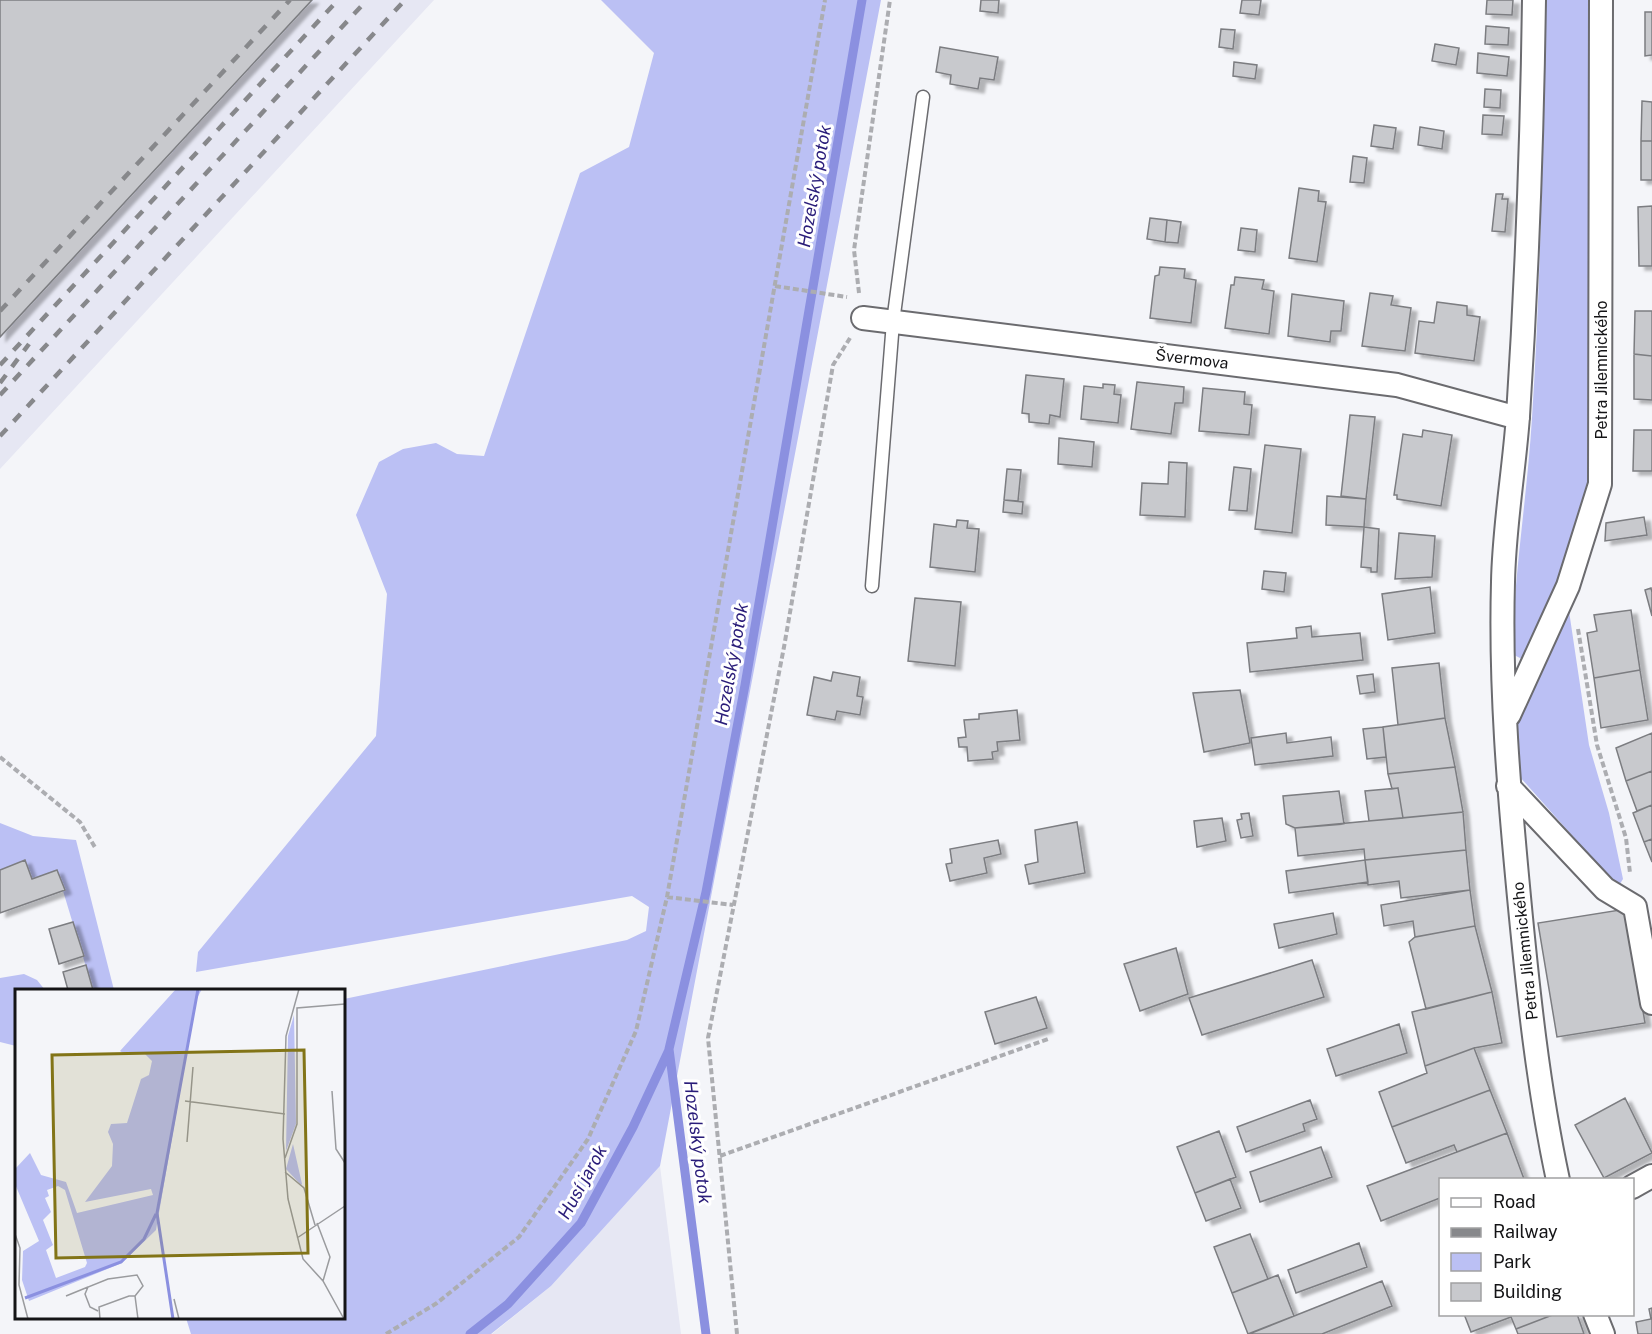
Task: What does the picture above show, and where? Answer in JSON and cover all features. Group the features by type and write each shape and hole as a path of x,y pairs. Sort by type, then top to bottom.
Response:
{"street":[{"name":"Petra Jilemnického","path":"1534,0 1532,168 1518,418 1503,581 1505,722 1508,786 1527,974 1546,1124 1558,1178"},
{"name":"Petra Jilemnického","path":"1505,722 1568,585 1600,484 1601,0"},
{"name":"Švermova","path":"861,309 892,322 1397,385 1518,418"},
{"path":"1508,786 1605,889 1635,907 1652,1003"},
{"path":"1634,1186 1652,1176"},
{"path":"1596,1316 1603,1334"}],"lane":[{"path":"872,586 892,322 923,97"}],"path":[{"path":"386,1334 437,1303 519,1237 588,1139 636,1031 667,897 825,0"},
{"path":"737,1334 708,1038 784,646 833,365 861,309 854,250 890,0"},
{"path":"775,286 861,309"},
{"path":"1568,585 1597,745 1626,838 1635,907"},
{"path":"0,757 80,822 96,849"},
{"path":"667,897 733,905"},
{"path":"720,1156 1048,1039"}],"shaded area":[{"path":"0,0 434,0 0,469"},
{"path":"660,1166 681,1334 492,1334 551,1286"}],"green space":[{"path":"601,0 881,0 660,1166 551,1286 491,1334 191,1334 186,1319 345,1319 345,999 627,940 646,931 649,907 632,896 196,972 198,952 376,736 387,594 356,515 379,462 403,449 436,443 457,454 484,456 580,173 629,147 654,53"},
{"path":"1545,0 1594,0 1591,485 1571,550 1522,659 1512,654 1515,595 1530,448 1538,314"},
{"path":"1569,611 1589,745 1609,813 1623,879 1618,887 1519,776 1518,722 1565,614"},
{"path":"0,823 33,836 76,840 114,989 93,989 57,871 32,879 25,860 0,870"},
{"path":"24,974 37,980 44,989 15,989 15,1046 0,1042 0,978"}],"building":[{"path":"0,0 312,0 0,337"},
{"path":"981,0 999,0 998,13 980,11"},
{"path":"1242,0 1261,0 1259,15 1240,13"},
{"path":"1487,0 1513,0 1512,15 1486,14"},
{"path":"1645,12 1652,12 1652,55 1645,56"},
{"path":"1486,26 1509,28 1508,45 1485,44"},
{"path":"1221,29 1235,30 1233,49 1219,47"},
{"path":"1435,44 1459,48 1456,65 1432,61"},
{"path":"940,47 998,57 994,80 980,78 978,89 950,84 951,75 936,72"},
{"path":"1478,53 1509,57 1507,76 1477,73"},
{"path":"1234,62 1257,65 1255,79 1233,76"},
{"path":"1485,89 1501,90 1500,108 1484,107"},
{"path":"1642,101 1652,102 1652,141 1641,141"},
{"path":"1483,115 1504,116 1502,135 1482,134"},
{"path":"1374,125 1396,128 1393,149 1371,146"},
{"path":"1420,127 1444,131 1442,149 1418,145"},
{"path":"1641,141 1652,141 1652,180 1641,180"},
{"path":"1353,156 1367,158 1364,183 1350,182"},
{"path":"1299,188 1319,191 1318,201 1326,202 1317,262 1289,258"},
{"path":"1496,194 1503,194 1502,199 1508,199 1505,232 1492,231"},
{"path":"1652,206 1652,266 1639,266 1638,207"},
{"path":"1150,218 1167,220 1165,242 1147,239"},
{"path":"1167,220 1181,222 1178,243 1165,242"},
{"path":"1241,228 1257,230 1255,252 1238,250"},
{"path":"1160,267 1185,269 1184,278 1196,280 1191,323 1150,318 1155,276 1159,275"},
{"path":"1235,277 1264,280 1262,289 1274,291 1269,334 1225,328 1231,285 1234,285"},
{"path":"1370,293 1393,296 1391,305 1411,308 1405,351 1362,346"},
{"path":"1292,294 1344,301 1341,331 1331,331 1330,342 1288,336"},
{"path":"1437,302 1467,306 1467,315 1480,317 1474,361 1415,353 1419,321 1434,323"},
{"path":"1635,311 1652,311 1652,356 1634,354"},
{"path":"1634,354 1652,356 1652,400 1634,399"},
{"path":"1026,375 1064,379 1060,417 1050,415 1049,424 1029,422 1029,414 1022,413"},
{"path":"1137,382 1184,387 1183,403 1175,403 1171,434 1131,429"},
{"path":"1103,384 1115,385 1114,394 1121,395 1118,423 1081,419 1084,386 1103,388"},
{"path":"1203,388 1245,392 1244,404 1252,405 1249,435 1199,431"},
{"path":"1350,415 1375,417 1366,499 1341,496"},
{"path":"1423,430 1452,435 1441,506 1397,499 1397,495 1394,495 1403,434 1422,437"},
{"path":"1634,430 1652,430 1652,471 1633,471"},
{"path":"1059,438 1094,442 1092,467 1058,464"},
{"path":"1265,445 1301,449 1292,533 1255,529"},
{"path":"1169,462 1187,463 1185,517 1140,515 1142,483 1168,484"},
{"path":"1234,467 1251,469 1247,511 1229,510"},
{"path":"1007,469 1021,470 1018,501 1004,500"},
{"path":"1327,496 1366,499 1364,527 1326,525"},
{"path":"1004,500 1023,502 1022,514 1003,512"},
{"path":"1644,517 1647,535 1605,541 1606,523"},
{"path":"957,520 968,521 967,528 979,529 975,572 930,567 934,524 956,527"},
{"path":"1364,527 1379,529 1377,572 1371,572 1371,568 1361,567"},
{"path":"1399,533 1435,536 1432,577 1395,579"},
{"path":"1264,571 1286,573 1284,592 1262,589"},
{"path":"1430,587 1435,633 1388,640 1382,594"},
{"path":"1651,588 1652,592 1652,616 1645,590"},
{"path":"915,598 961,602 955,666 908,661"},
{"path":"1631,610 1640,670 1594,678 1587,633 1597,631 1594,615"},
{"path":"1311,626 1312,637 1360,633 1363,660 1250,672 1247,643 1297,638 1296,628"},
{"path":"1439,663 1445,718 1398,725 1392,668"},
{"path":"1640,670 1648,720 1601,728 1594,678"},
{"path":"833,672 860,677 857,696 863,697 860,715 837,711 835,720 807,715 814,677 831,681"},
{"path":"1373,674 1375,692 1360,694 1357,676"},
{"path":"1240,690 1250,743 1204,752 1193,693"},
{"path":"1017,710 1020,740 997,742 998,751 992,752 993,759 968,761 967,747 959,747 958,738 966,737 964,720 979,719 979,714"},
{"path":"1445,718 1455,767 1388,774 1383,727"},
{"path":"1383,727 1386,757 1367,759 1363,729"},
{"path":"1286,733 1287,743 1331,737 1333,756 1255,765 1251,738"},
{"path":"1652,733 1652,771 1626,781 1616,748"},
{"path":"1455,767 1463,812 1403,818 1398,788 1392,789 1388,774"},
{"path":"1652,771 1652,805 1637,811 1626,781"},
{"path":"1398,788 1403,818 1369,821 1365,791"},
{"path":"1339,791 1344,824 1295,828 1286,824 1283,796"},
{"path":"1652,805 1652,839 1644,842 1633,813"},
{"path":"1463,812 1466,850 1365,860 1364,849 1298,856 1295,828"},
{"path":"1249,813 1253,836 1241,838 1237,820 1242,819 1241,814"},
{"path":"1222,818 1226,841 1197,847 1194,821"},
{"path":"1077,822 1085,873 1029,884 1025,865 1038,862 1035,830"},
{"path":"1652,839 1652,862 1644,842"},
{"path":"998,840 1001,854 984,858 987,873 950,881 946,864 952,863 950,849"},
{"path":"1466,850 1470,890 1401,898 1399,881 1368,885 1365,860"},
{"path":"25,860 32,879 57,870 65,890 0,913 0,870"},
{"path":"1365,860 1368,882 1289,893 1286,871"},
{"path":"1470,890 1475,926 1415,937 1413,921 1384,926 1381,905"},
{"path":"1626,909 1645,1023 1557,1037 1538,923"},
{"path":"1333,913 1337,934 1279,948 1274,924"},
{"path":"73,922 84,956 59,964 49,929"},
{"path":"1475,926 1492,992 1426,1009 1409,942 1415,937"},
{"path":"1176,948 1188,994 1140,1011 1124,964"},
{"path":"1312,960 1324,997 1202,1035 1189,998"},
{"path":"86,965 93,989 68,989 63,972"},
{"path":"1492,992 1502,1043 1474,1048 1425,1066 1412,1012"},
{"path":"1036,997 1047,1028 995,1044 985,1012"},
{"path":"1399,1024 1407,1053 1336,1076 1327,1049"},
{"path":"1474,1048 1490,1090 1392,1127 1379,1092 1427,1073 1425,1066"},
{"path":"1490,1090 1507,1133 1457,1152 1454,1145 1406,1163 1392,1127"},
{"path":"1625,1098 1652,1153 1604,1178 1575,1125"},
{"path":"1310,1100 1317,1119 1303,1124 1305,1131 1246,1152 1237,1127"},
{"path":"1219,1131 1236,1177 1195,1193 1177,1147"},
{"path":"1507,1133 1524,1178 1439,1178 1439,1198 1381,1221 1367,1186"},
{"path":"1321,1147 1332,1177 1260,1202 1250,1172"},
{"path":"1230,1179 1241,1208 1206,1221 1195,1193"},
{"path":"1250,1234 1268,1279 1232,1293 1214,1247"},
{"path":"1359,1243 1367,1267 1296,1293 1288,1270"},
{"path":"1278,1275 1294,1316 1248,1334 1232,1293"},
{"path":"1382,1281 1392,1306 1322,1334 1249,1334"},
{"path":"1652,1308 1652,1334 1638,1334 1636,1322 1651,1319 1649,1309"},
{"path":"1465,1316 1550,1316 1516,1329 1511,1317 1471,1332"},
{"path":"1550,1316 1578,1316 1584,1334 1518,1334 1516,1329"}],"waterway":[{"name":"Hozelský potok","path":"706,1334 669,1049 706,892 745,685 862,0"},
{"name":"Husí jarok","path":"470,1334 508,1304 581,1223 633,1127 669,1050"}],"railway":[{"path":"0,311 290,0"},
{"path":"0,365 338,0"},
{"path":"0,395 367,0"},
{"path":"0,436 405,0"},
{"path":"0,383 29,344"}]}
